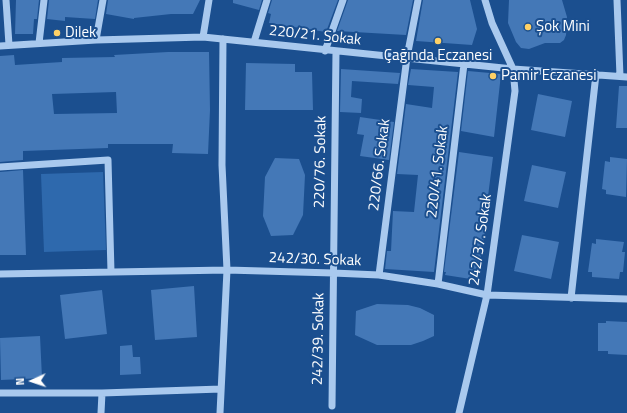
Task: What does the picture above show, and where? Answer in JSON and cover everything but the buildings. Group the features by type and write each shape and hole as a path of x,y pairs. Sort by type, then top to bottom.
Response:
{"street":[{"path":"6,0 9,45"},
{"path":"39,43 44,0"},
{"path":"96,40 103,0"},
{"path":"203,38 209,0"},
{"path":"254,42 267,0"},
{"path":"325,50 343,0"},
{"name":"220/66. Sokak","path":"378,275 407,57 418,0"},
{"name":"242/37. Sokak","path":"459,413 487,295 515,90 513,68 492,23 485,0"},
{"path":"617,0 624,76"},
{"name":"220/21. Sokak","path":"0,46 96,40 203,38 407,57 464,64 624,76"},
{"path":"220,413 226,270 222,165 223,39"},
{"name":"220/76. Sokak","path":"333,273 336,51"},
{"name":"220/41. Sokak","path":"438,284 464,64"},
{"path":"571,298 596,74"},
{"path":"0,167 108,160 111,272"},
{"name":"242/30. Sokak","path":"0,274 226,270 333,273 378,275 438,284 487,295 627,300"},
{"name":"242/39. Sokak","path":"332,406 333,273"},
{"path":"0,393 102,393 221,389"},
{"path":"101,413 102,393"}],"shaded area":[{"path":"103,172 106,250 44,252 41,174"}],"place":[{"name":"Şok Mini","path":"528,27"},
{"name":"Dilek","path":"57,33"},
{"name":"Çağında Eczanesi","path":"438,41"},
{"name":"Pamir Eczanesi","path":"493,76"}]}
